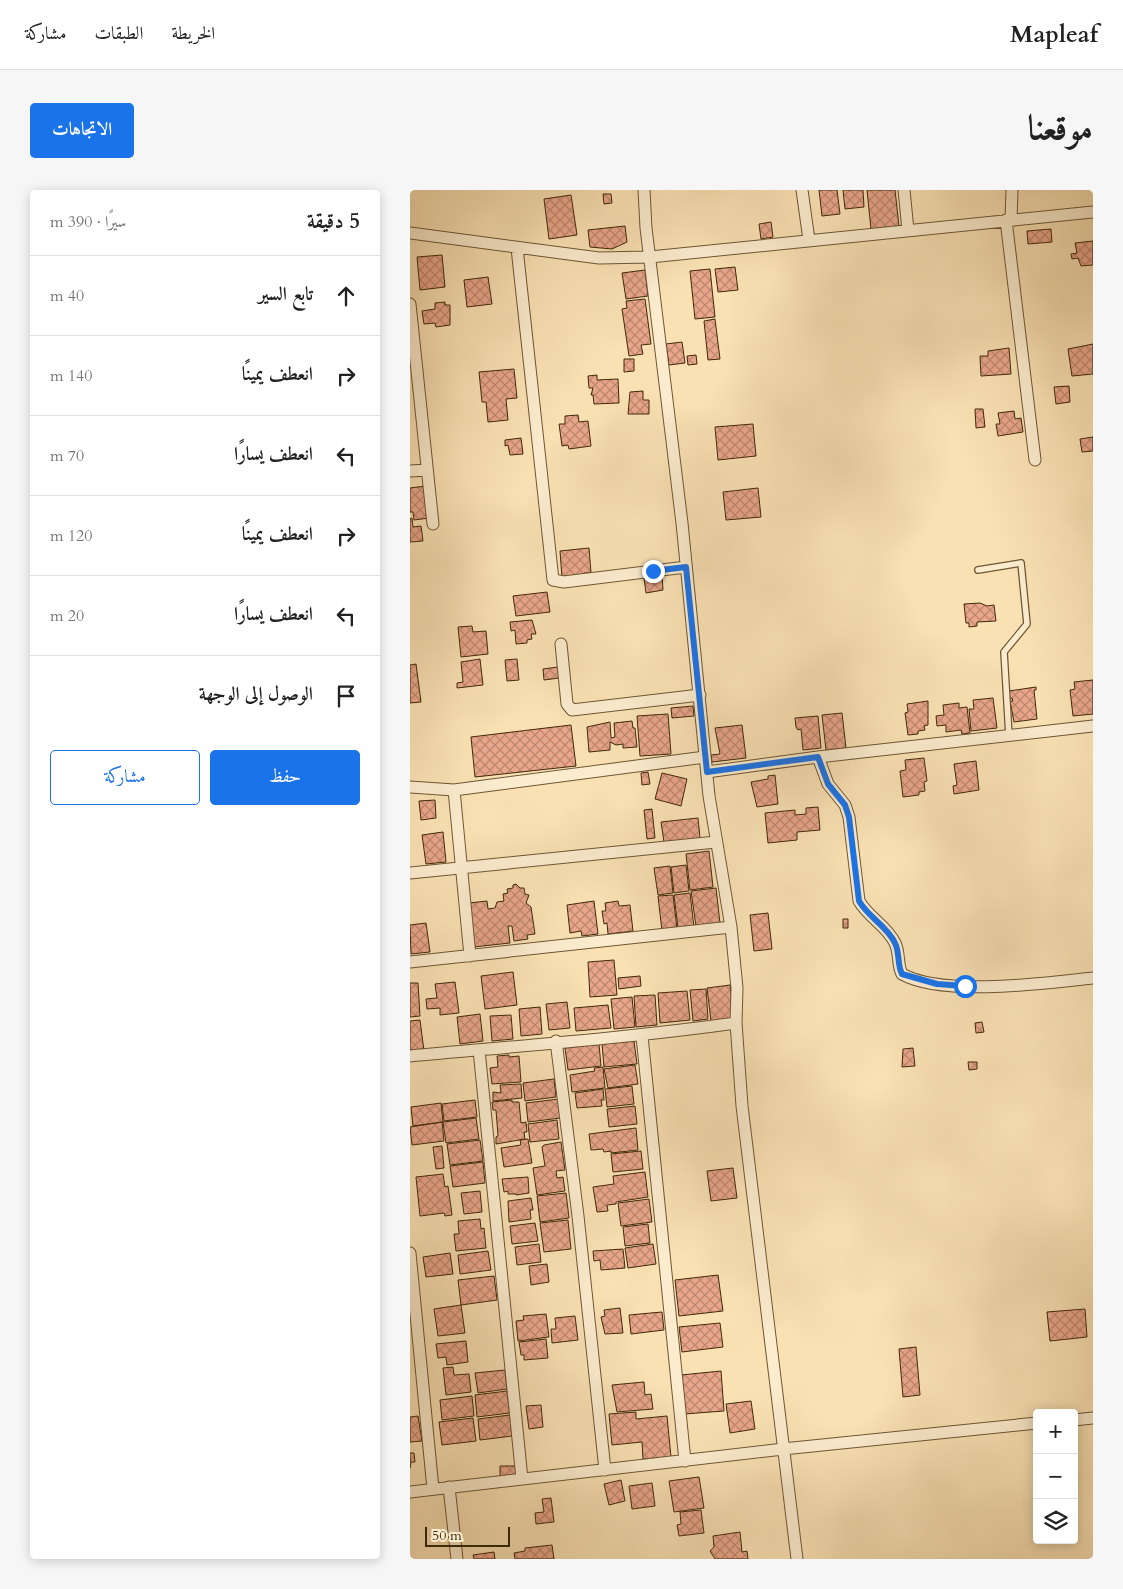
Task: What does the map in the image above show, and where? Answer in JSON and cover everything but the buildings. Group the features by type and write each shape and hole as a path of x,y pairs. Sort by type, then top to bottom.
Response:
{"street":[{"path":"644,190 700,695 705,756 716,842 731,927 737,988 736,1024 742,1106 798,1559"},
{"path":"802,190 809,240"},
{"path":"904,190 908,230"},
{"path":"1012,190 1008,219 1035,460"},
{"path":"410,234 599,258 650,257 1008,219 1093,212"},
{"path":"517,248 553,580 564,582 686,567"},
{"path":"410,304 433,524"},
{"path":"410,471 427,470"},
{"path":"562,644 566,704 572,710 700,695"},
{"path":"707,772 818,757 1093,726"},
{"path":"410,787 454,790 705,756"},
{"path":"818,757 828,784 845,805 849,817 859,901 866,913 884,928 896,944 902,974 937,984 965,986 1006,986 1093,978"},
{"path":"454,790 460,868 470,956"},
{"path":"410,874 716,842"},
{"path":"410,962 731,927"},
{"path":"410,1056 556,1041 642,1036 736,1024"},
{"path":"642,1036 685,1461"},
{"path":"556,1041 578,1216 605,1470"},
{"path":"479,1050 522,1479"},
{"path":"410,1253 433,1489"},
{"path":"1078,1420 1093,1418"},
{"path":"410,1492 783,1449 1033,1424"},
{"path":"449,1487 457,1559"}],"lane":[{"path":"978,570 1021,563 1028,624 1004,652 1009,736"}],"route":[{"path":"653,571 686,567 707,772 818,757 828,784 845,805 849,817 857,868 859,901 866,913 884,928 896,944 902,974 937,984 965,986"}]}
